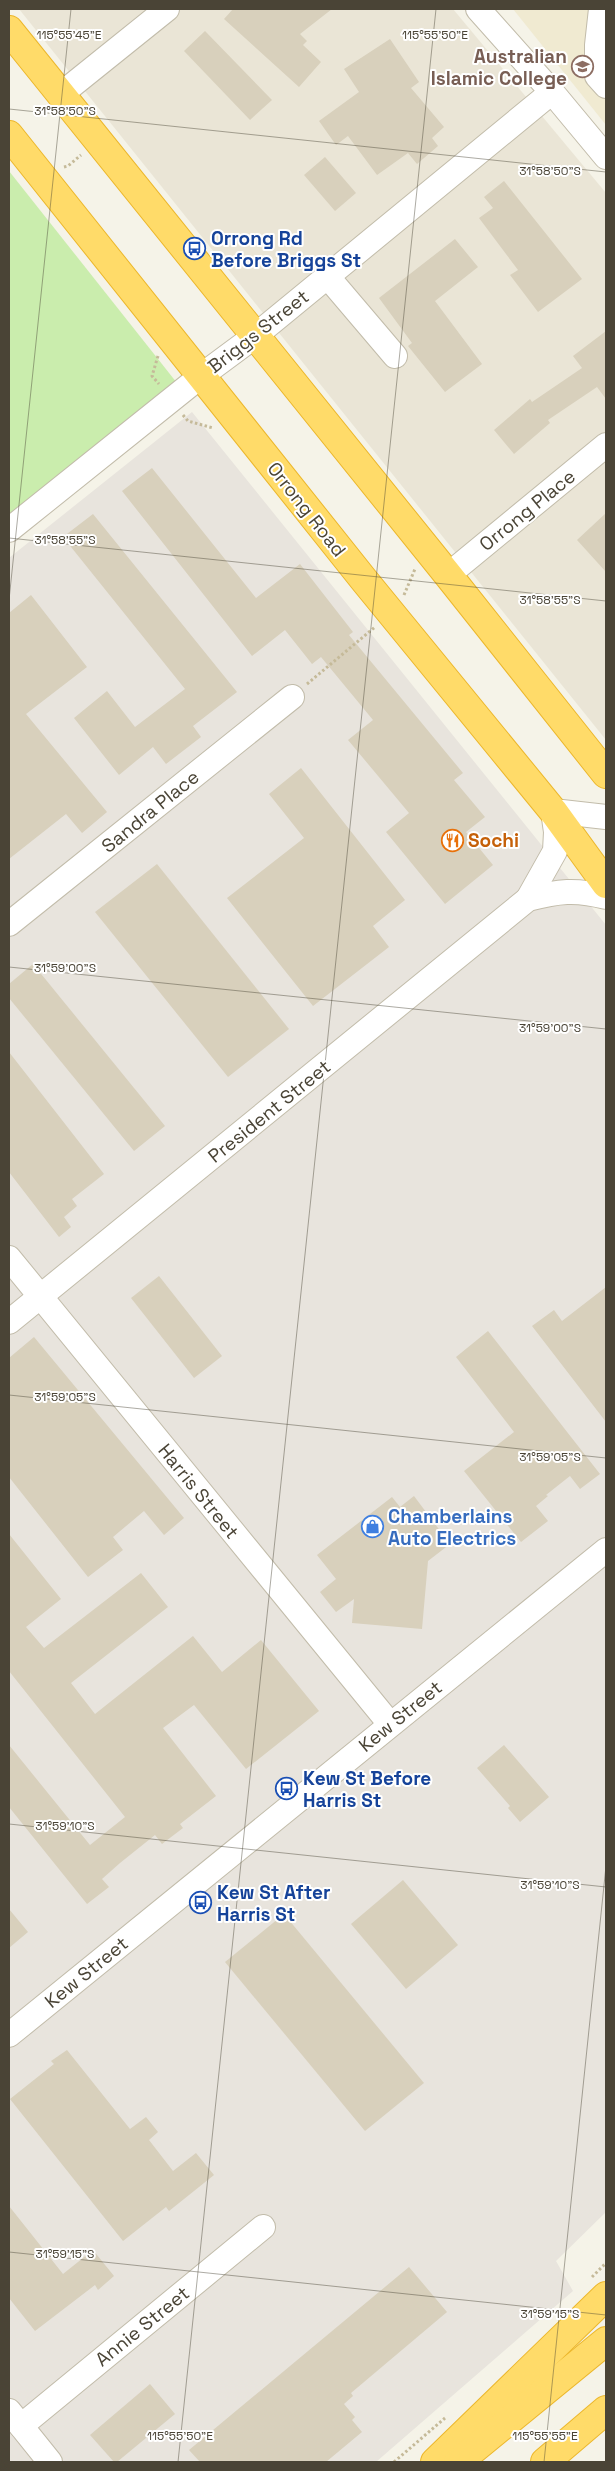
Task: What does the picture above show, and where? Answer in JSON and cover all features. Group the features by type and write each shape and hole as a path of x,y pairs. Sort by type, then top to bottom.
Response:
{"highway":[{"path":"9,30 96,141 429,551 606,774"},
{"name":"Orrong Road","path":"9,135 201,376 379,619 553,811 606,884"},
{"path":"435,2462 606,2296"},
{"path":"458,2462 606,2341"},
{"path":"545,2462 606,2410"},
{"path":"566,2462 606,2434"}],"street":[{"path":"60,95 167,9"},
{"path":"478,9 552,92 606,157"},
{"path":"602,9 596,46 597,76 606,86"},
{"name":"Briggs Street","path":"9,530 201,376 255,336 552,92"},
{"path":"328,276 395,356"},
{"name":"Orrong Place","path":"448,575 606,445"},
{"name":"Sandra Place","path":"9,924 292,697"},
{"path":"553,811 606,817"},
{"name":"President Street","path":"9,1322 528,900 555,851 556,832 553,811"},
{"name":"President Street","path":"528,900 551,893 577,890 606,897"},
{"name":"Harris Street","path":"9,1258 390,1724"},
{"name":"Kew Street","path":"9,2035 606,1550"},
{"name":"Annie Street","path":"15,2419 263,2227"},
{"path":"15,2419 50,2462"}],"path":[{"path":"40,174 47,168 68,166 96,141"},
{"path":"158,355 152,376 188,421 217,430"},
{"path":"292,697 402,600 416,566 429,551"}],"shaded area":[{"path":"19,9 453,9 606,193 606,740"},
{"name":"Australian Islamic College","path":"513,9 606,9 606,125"},
{"path":"192,412 606,925 606,2212 556,2261 573,2291 376,2462 9,2462 9,558"}],"green space":[{"path":"9,171 177,383 9,518"}],"building":[{"path":"233,9 332,9 300,34 307,41 303,45 321,62 299,87 224,19"},
{"path":"205,31 272,100 250,120 184,51"},
{"path":"390,39 419,82 411,88 444,127 432,138 438,146 417,164 408,153 377,175 348,136 336,145 319,121 359,92 344,69"},
{"path":"325,157 356,193 335,211 304,175"},
{"path":"504,181 582,279 538,312 510,275 518,270 479,218 493,208 484,197"},
{"path":"455,239 478,267 435,301 482,364 445,392 408,346 412,343 379,298"},
{"path":"606,331 606,399 597,387 548,420 550,423 514,454 494,430 530,399 532,402 582,368 573,356"},
{"path":"152,468 256,598 300,564 353,632 349,635 463,773 454,780 485,817 466,832 493,865 445,904 386,832 409,813 348,740 373,720 321,657 312,664 285,630 252,656 122,491"},
{"path":"606,513 606,572 577,540"},
{"path":"93,514 237,692 193,726 201,737 166,764 153,747 119,775 74,718 107,691 135,727 185,689 63,537"},
{"path":"31,595 87,667 26,714 107,812 82,833 66,814 9,859 9,613"},
{"path":"301,768 405,900 373,926 389,947 313,1006 227,898 304,838 269,794"},
{"path":"157,864 289,1029 228,1077 95,912"},
{"path":"33,964 165,1126 134,1151 9,998 9,984"},
{"path":"9,1052 104,1174 72,1199 77,1206 64,1217 71,1227 59,1237 9,1172"},
{"path":"159,1276 222,1356 194,1378 131,1298"},
{"path":"606,1287 606,1422 532,1326 554,1310 562,1321"},
{"path":"488,1331 600,1474 580,1489 570,1476 546,1495 548,1496 536,1506 548,1521 521,1542 464,1471 514,1432 456,1357"},
{"path":"34,1337 184,1518 164,1535 144,1511 113,1537 123,1550 88,1577 9,1477 9,1358"},
{"path":"414,1496 450,1544 428,1561 422,1629 352,1623 354,1599 336,1612 320,1592 336,1579 317,1555 392,1497 400,1507"},
{"path":"9,1534 61,1599 26,1627 44,1648 141,1573 168,1607 71,1683 95,1714 193,1636 222,1672 261,1640 319,1711 246,1769 194,1705 163,1728 216,1796 180,1824 183,1828 162,1844 155,1835 120,1863 102,1879 109,1887 87,1904 9,1807 9,1745 90,1845 125,1817 9,1671"},
{"path":"504,1745 549,1797 520,1822 508,1808 510,1806 477,1768"},
{"path":"403,1880 458,1945 406,1989 351,1924"},
{"path":"9,1909 28,1932 9,1948"},
{"path":"284,1914 424,2083 365,2131 225,1962"},
{"path":"67,2050 130,2129 146,2117 158,2132 149,2140 173,2171 196,2153 214,2175 169,2211 166,2207 123,2241 10,2099 54,2064 51,2061"},
{"path":"9,2206 63,2274 93,2250 114,2276 98,2290 95,2285 35,2331 9,2298"},
{"path":"409,2267 447,2312 351,2393 353,2396 344,2404 355,2417 352,2420 362,2432 326,2462 200,2462 189,2450"},
{"path":"150,2384 175,2414 117,2462 114,2462 90,2435"}],"place":[{"name":"Australian Islamic College","path":"583,67"},
{"name":"Orrong Rd Before Briggs St","path":"195,249"},
{"name":"Sochi","path":"452,840"},
{"name":"Chamberlains Auto Electrics","path":"372,1527"},
{"name":"Kew St Before Harris St","path":"287,1789"},
{"name":"Kew St After Harris St","path":"201,1903"}]}
